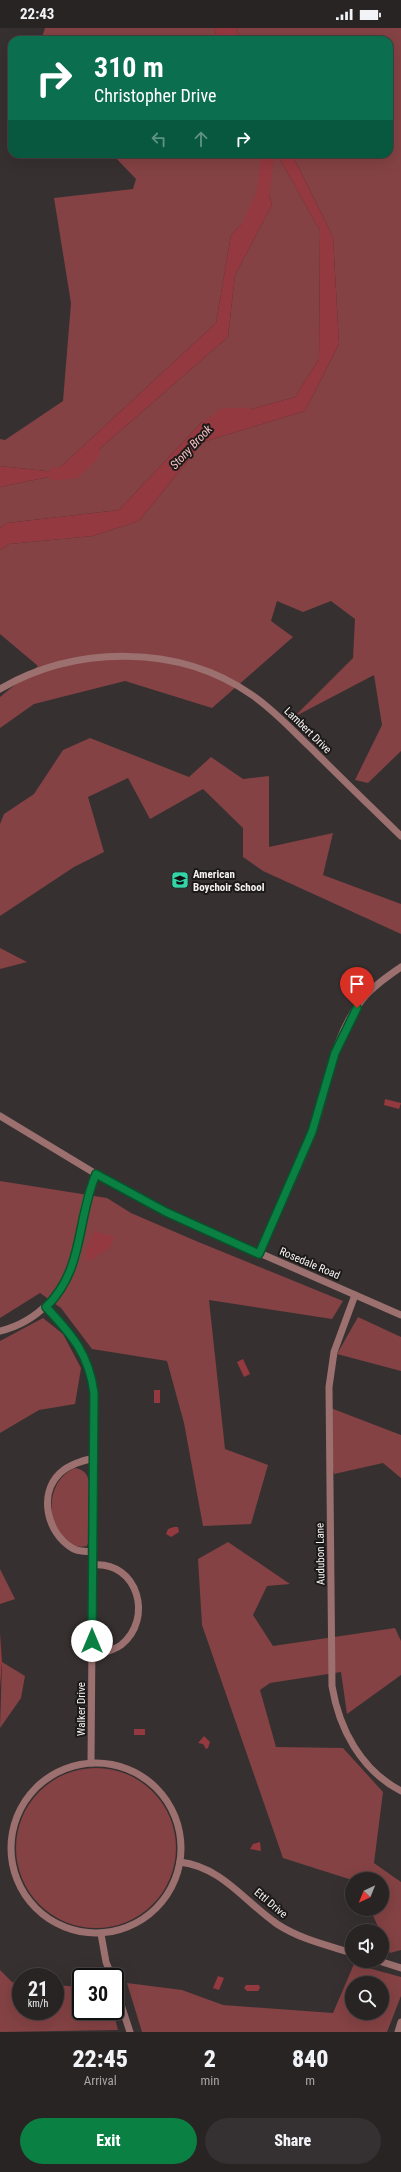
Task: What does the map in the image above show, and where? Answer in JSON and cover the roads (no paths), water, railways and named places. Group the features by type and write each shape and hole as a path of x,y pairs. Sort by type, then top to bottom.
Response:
{"street":[{"name":"Lambert Drive","path":"0,689 40,671 83,660 131,656 156,658 185,664 232,682 270,708 400,835"},
{"path":"259,1254 312,1132 330,1066 343,1033 361,1001 378,984 401,967"},
{"name":"Rosedale Road","path":"0,1116 96,1174 166,1212 259,1254 401,1314"},
{"path":"0,1331 20,1324 46,1307 60,1290 73,1266 85,1203 96,1174"},
{"name":"Audubon Lane","path":"355,1294 334,1352 329,1387 332,1686 339,1718 352,1744 372,1770 401,1791"},
{"name":"Walker Drive","path":"46,1307 76,1340 89,1366 94,1393 92,1762"},
{"path":"93,1552 79,1551 65,1543 53,1529 48,1510 50,1489 59,1474 73,1464 94,1458"},
{"path":"92,1656 112,1650 127,1639 132,1632 138,1611 136,1590 126,1574 111,1566 93,1565"},
{"path":"92,1762 128,1768 149,1781 158,1790 171,1808 176,1820 181,1846 180,1862 173,1885 166,1896 150,1914 130,1927 101,1934 76,1932 63,1928 42,1914 25,1897 19,1886 14,1874 10,1849 16,1818 34,1789 44,1780 66,1768 92,1762"},
{"name":"Ettl Drive","path":"180,1862 221,1877 277,1924 291,1932 345,1951"},
{"path":"101,1934 108,1968"},
{"path":"389,1964 401,1968"},
{"path":"124,2014 130,2032"},
{"path":"398,2032 401,2022"}],"water":[{"path":"214,28 237,28 239,36 217,36"},
{"path":"261,158 268,158 266,182 272,205 235,275 228,337 73,472 0,487 0,466 55,472 216,323 231,235 263,202 263,164"},
{"path":"279,158 294,158 333,237 339,344 305,411 203,442 139,521 93,536 9,544 0,550 0,528 7,523 119,510 201,423 295,397 319,359 320,231"},
{"path":"385,1099 401,1103 399,1109 384,1105"},
{"path":"95,1231 106,1235 113,1235 114,1238 110,1247 90,1261 86,1261 86,1249"},
{"path":"243,1359 250,1374 244,1377 237,1362"},
{"path":"154,1390 160,1390 160,1403 154,1403"},
{"path":"178,1527 179,1532 171,1537 166,1534 168,1529"},
{"path":"0,1633 2,1662 0,1687"},
{"path":"134,1729 145,1729 145,1735 134,1735"},
{"path":"204,1736 210,1742 208,1748 206,1749 203,1744 198,1743"},
{"path":"260,1842 261,1851 250,1849 253,1844"},
{"path":"218,1976 224,1978 219,1990 213,1988"},
{"path":"246,1985 259,1985 260,1988 258,1991 247,1991 244,1988"}],"waterway":[{"name":"Stony Brook","path":"248,226 263,194 268,158"},
{"name":"Stony Brook","path":"208,427 224,415 246,414"},
{"name":"Stony Brook","path":"55,474 74,472 94,453"}],"place":[{"name":"American Boychoir School","path":"180,880"}]}
